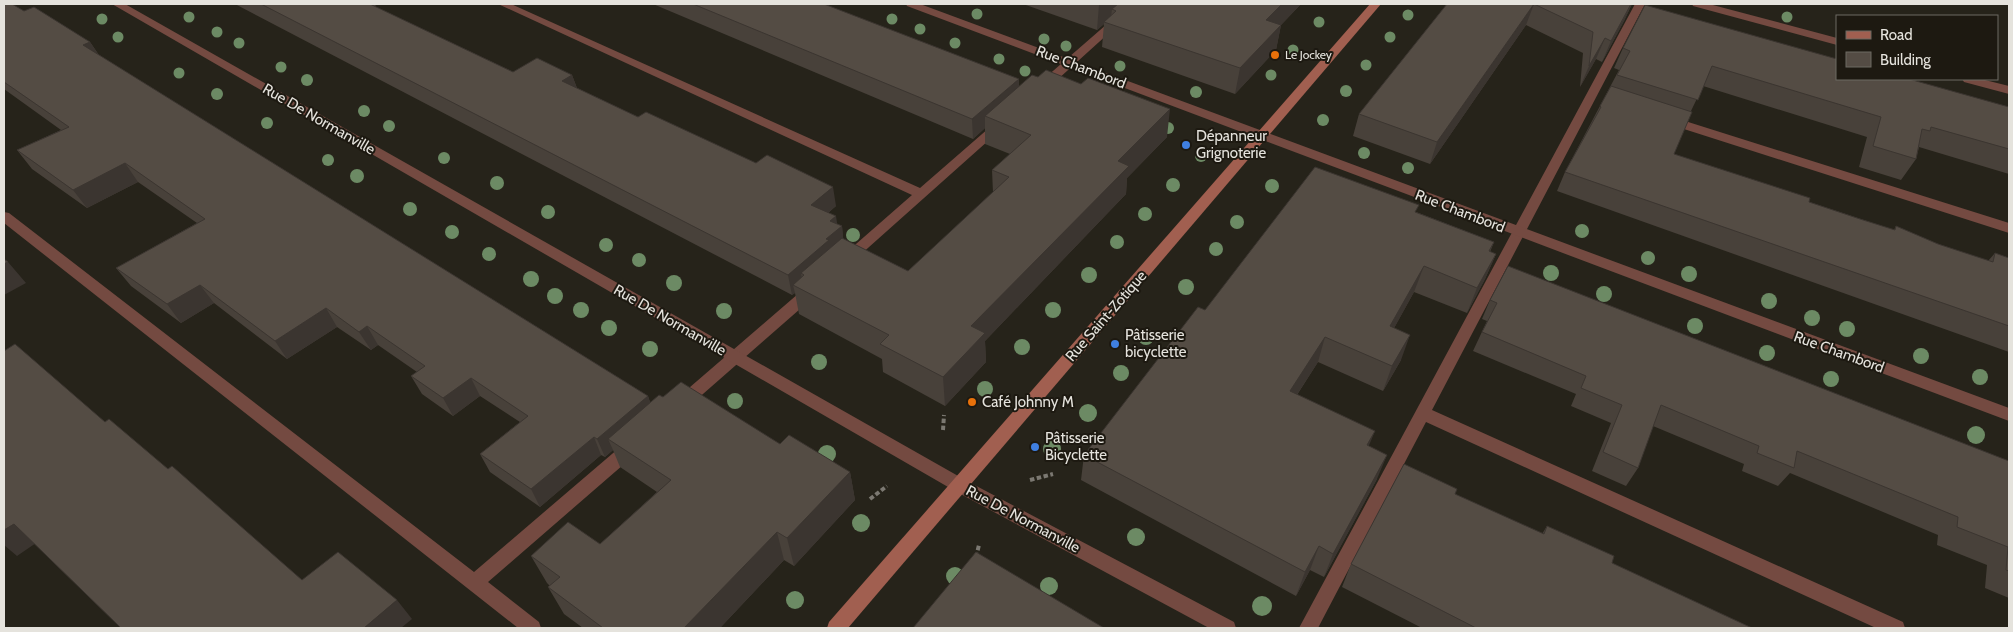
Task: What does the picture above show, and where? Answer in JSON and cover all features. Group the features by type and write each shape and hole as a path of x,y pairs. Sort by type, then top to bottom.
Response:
{"street":[{"name":"Rue De Normanville","path":"118,4 961,486 1227,628"},
{"path":"503,4 921,194"},
{"name":"Rue Chambord","path":"911,4 2009,415"},
{"path":"1031,97 1136,4"},
{"name":"Rue Saint-Zotique","path":"836,628 961,486 1260,136 1376,4"},
{"path":"1308,628 1518,232 1596,97 1640,4"},
{"path":"1697,4 1836,42"},
{"path":"1972,80 2009,90"},
{"path":"833,271 1009,117"},
{"path":"1658,117 2009,228"},
{"path":"4,216 532,628"},
{"path":"672,412 818,284"},
{"path":"1422,413 1896,628"},
{"path":"474,583 642,438"}],"path":[{"path":"943,430 944,415"},
{"path":"1030,480 1053,474"},
{"path":"870,499 887,486"},
{"path":"976,558 979,545"}],"building":[{"path":"4,4 12,4 24,11 34,7 90,42 83,45 648,396 597,439 594,437 531,489 480,454 528,416 471,378 443,398 411,376 425,366 367,326 359,332 326,308 275,341 200,285 167,304 116,268 205,219 125,163 73,190 17,150 69,127 4,82"},
{"path":"261,4 370,4 513,72 537,58 572,75 562,81 638,117 646,112 756,163 767,155 833,187 811,205 836,216 830,221 842,226 826,239 829,240 788,275"},
{"path":"693,4 824,4 1019,79 972,119"},
{"path":"1118,4 1282,4 1266,20 1281,25 1240,68 1104,22 1116,11 1112,9"},
{"path":"1447,4 1534,4 1437,142 1359,114"},
{"path":"1534,4 1631,4 1611,41 1605,38 1589,66 1593,32"},
{"path":"1645,5 1836,59 1836,80 1913,80 2009,107 2009,149 1931,127 1930,131 1922,129 1916,159 1873,146 1881,117 1712,66 1698,100 1617,75 1630,51 1623,48"},
{"path":"1046,70 1081,84 1088,78 1170,109 1118,161 1129,166 971,326 985,333 943,377 880,344 889,335 793,285 804,275 801,273 842,238 908,271 1009,177 992,170 1031,135 985,116 1032,75 1038,77"},
{"path":"1611,86 1692,112 1674,154 1810,198 1809,202 1860,219 1895,230 1896,226 1938,244 1993,262 1995,253 2009,258 2009,326 1565,172"},
{"path":"1315,167 1419,205 1415,212 1494,242 1489,251 1496,254 1477,288 1424,266 1390,326 1410,335 1392,366 1325,337 1290,391 1375,431 1367,445 1387,455 1333,554 1319,546 1305,572 1084,455 1198,307 1205,310"},
{"path":"1508,266 2009,461 2009,571 2006,570 2008,547 1957,527 1958,517 1797,451 1794,468 1757,453 1759,446 1661,405 1638,468 1603,452 1622,405 1581,388 1586,376 1482,332 1497,303 1490,300"},
{"path":"15,344 105,422 109,419 168,469 172,466 302,580 338,552 397,600 364,628 121,628 14,524 4,530 4,351"},
{"path":"681,382 780,444 789,435 850,472 787,538 777,532 684,628 603,628 548,587 560,577 531,556 568,522 600,544 671,480 608,439 659,395 663,397"},
{"path":"1404,464 1457,489 1455,494 1544,534 1547,526 1614,556 1612,563 1752,628 1476,628 1351,564"},
{"path":"976,552 1104,628 913,628"}],"place":[{"name":"Le Jockey","path":"1275,55"},
{"name":"Dépanneur Grignoterie","path":"1186,145"},
{"name":"Pâtisserie bicyclette","path":"1115,344"},
{"name":"Café Johnny M","path":"972,402"},
{"name":"Pâtisserie Bicyclette","path":"1035,447"}]}
